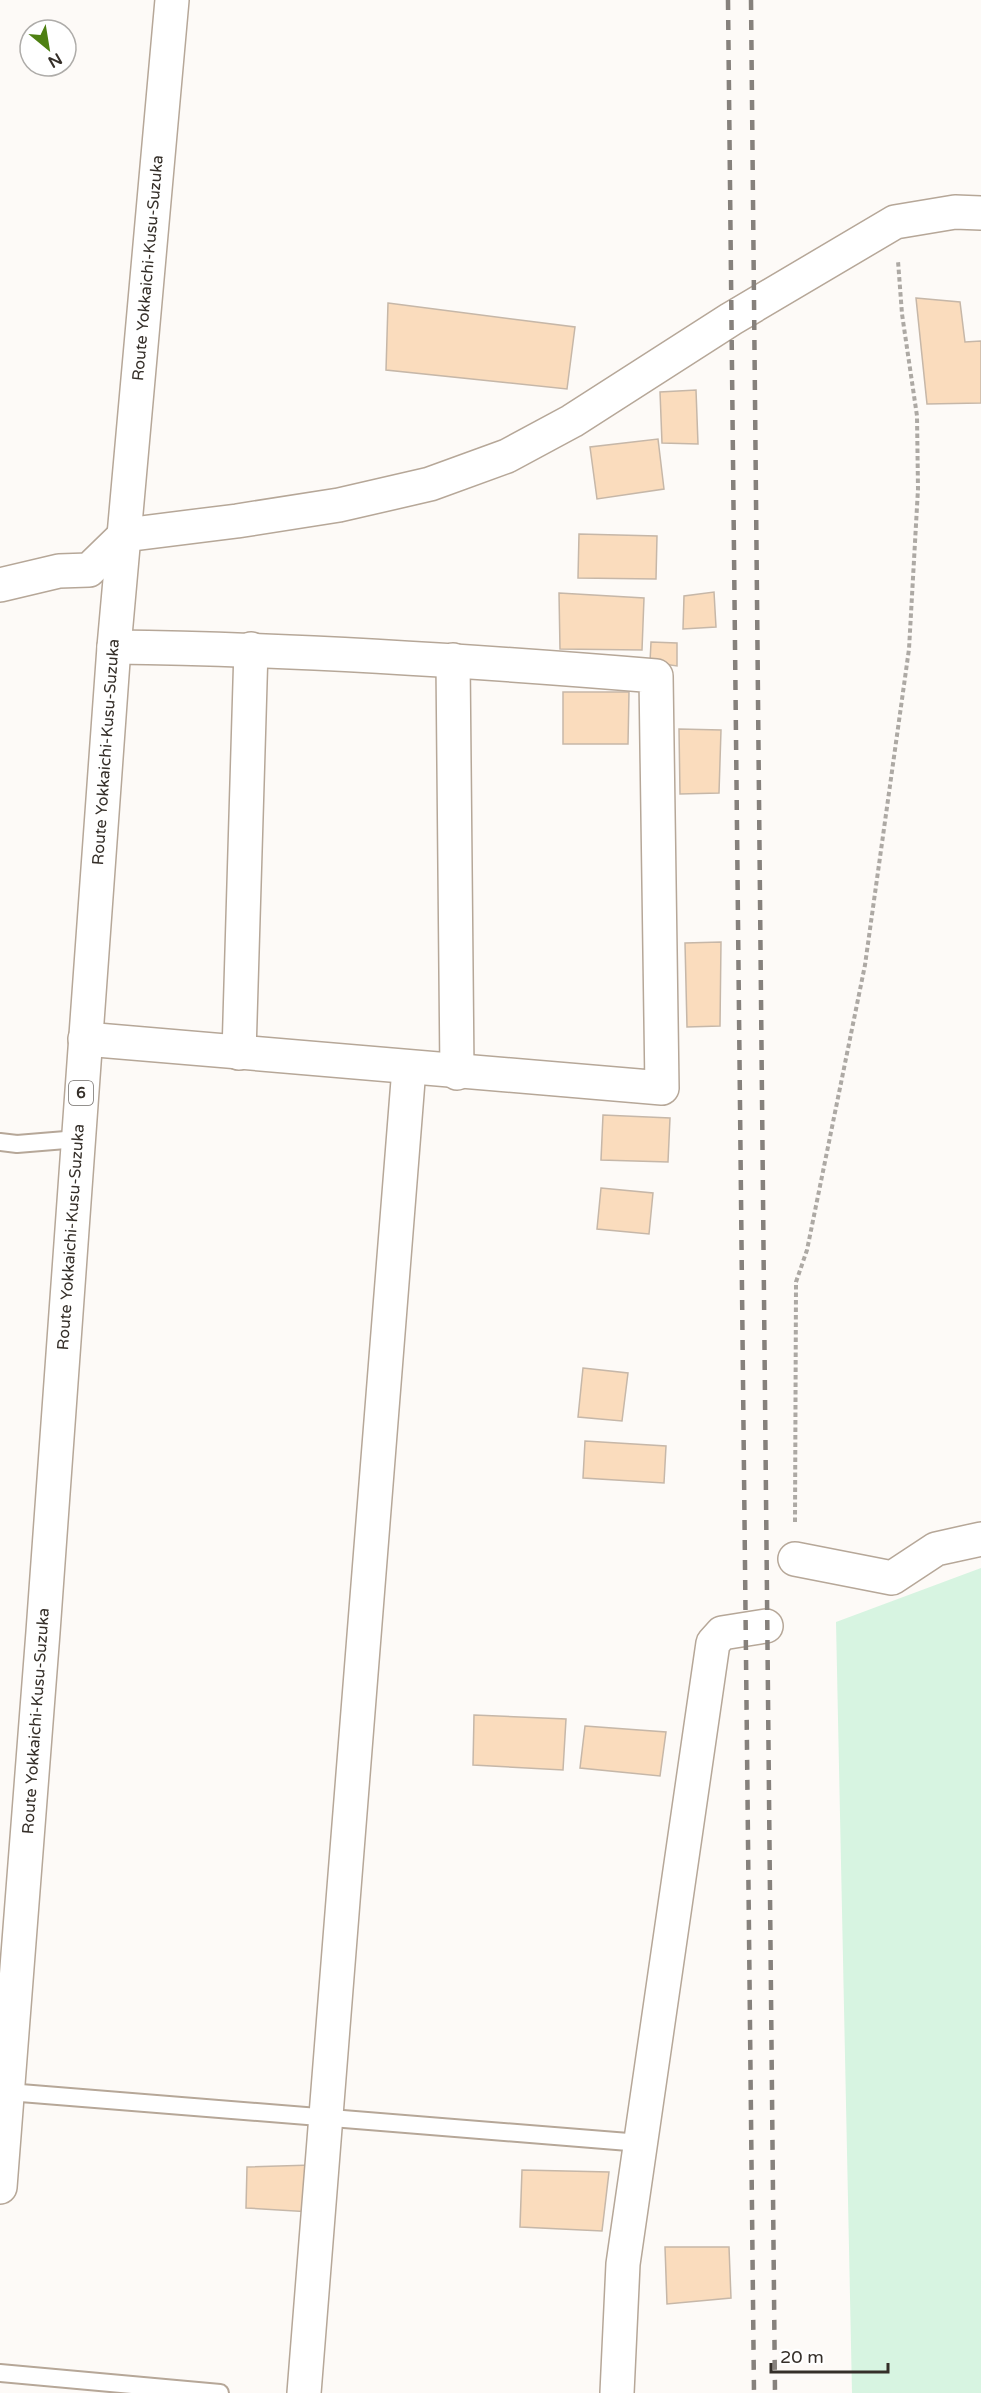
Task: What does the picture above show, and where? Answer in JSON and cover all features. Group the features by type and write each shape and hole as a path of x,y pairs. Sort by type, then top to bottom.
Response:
{"street":[{"name":"Route Yokkaichi-Kusu-Suzuka","path":"0,2187 114,647 172,0"},
{"path":"0,585 59,571 89,570 125,535 339,505 430,484 507,456 572,422 731,319 895,222 955,212 981,213"},
{"path":"85,1039 458,1073 662,1088 656,676 453,660 251,649 114,647"},
{"path":"239,1053 251,649"},
{"path":"453,660 458,1073"},
{"path":"304,2393 409,1068"},
{"path":"795,1559 892,1578 936,1550 981,1539"},
{"path":"617,2393 623,2264 712,1643 722,1633 766,1626"}],"lane":[{"path":"0,1142 17,1144 78,1139"},
{"path":"8,2091 641,2143"},
{"path":"0,2373 220,2393"}],"path":[{"path":"795,1559 796,1282 807,1250 865,965 909,649 918,489 917,416 902,314 895,222"}],"green space":[{"path":"981,1568 981,2393 852,2393 836,1622"}],"building":[{"path":"916,298 960,302 965,342 981,341 981,403 927,404"},
{"path":"388,303 575,327 567,389 386,370"},
{"path":"696,390 698,444 662,443 660,392"},
{"path":"658,439 664,489 597,499 590,447"},
{"path":"579,534 657,536 656,579 578,578"},
{"path":"714,592 716,627 683,629 684,596"},
{"path":"559,593 644,598 642,650 560,649"},
{"path":"651,642 677,643 677,666 650,662"},
{"path":"563,692 629,692 628,744 563,744"},
{"path":"679,729 721,730 719,793 680,794"},
{"path":"721,942 720,1026 687,1027 685,943"},
{"path":"603,1115 670,1118 668,1162 601,1160"},
{"path":"601,1188 653,1193 649,1234 597,1229"},
{"path":"583,1368 628,1373 622,1421 578,1417"},
{"path":"585,1441 666,1446 664,1483 583,1478"},
{"path":"474,1715 566,1719 563,1770 473,1765"},
{"path":"585,1726 666,1732 660,1776 580,1768"},
{"path":"312,2165 311,2212 246,2208 247,2167"},
{"path":"522,2170 609,2172 602,2231 520,2227"},
{"path":"665,2247 729,2247 731,2298 667,2304"}],"railway":[{"path":"728,0 754,2393"},
{"path":"751,0 775,2393"}]}
